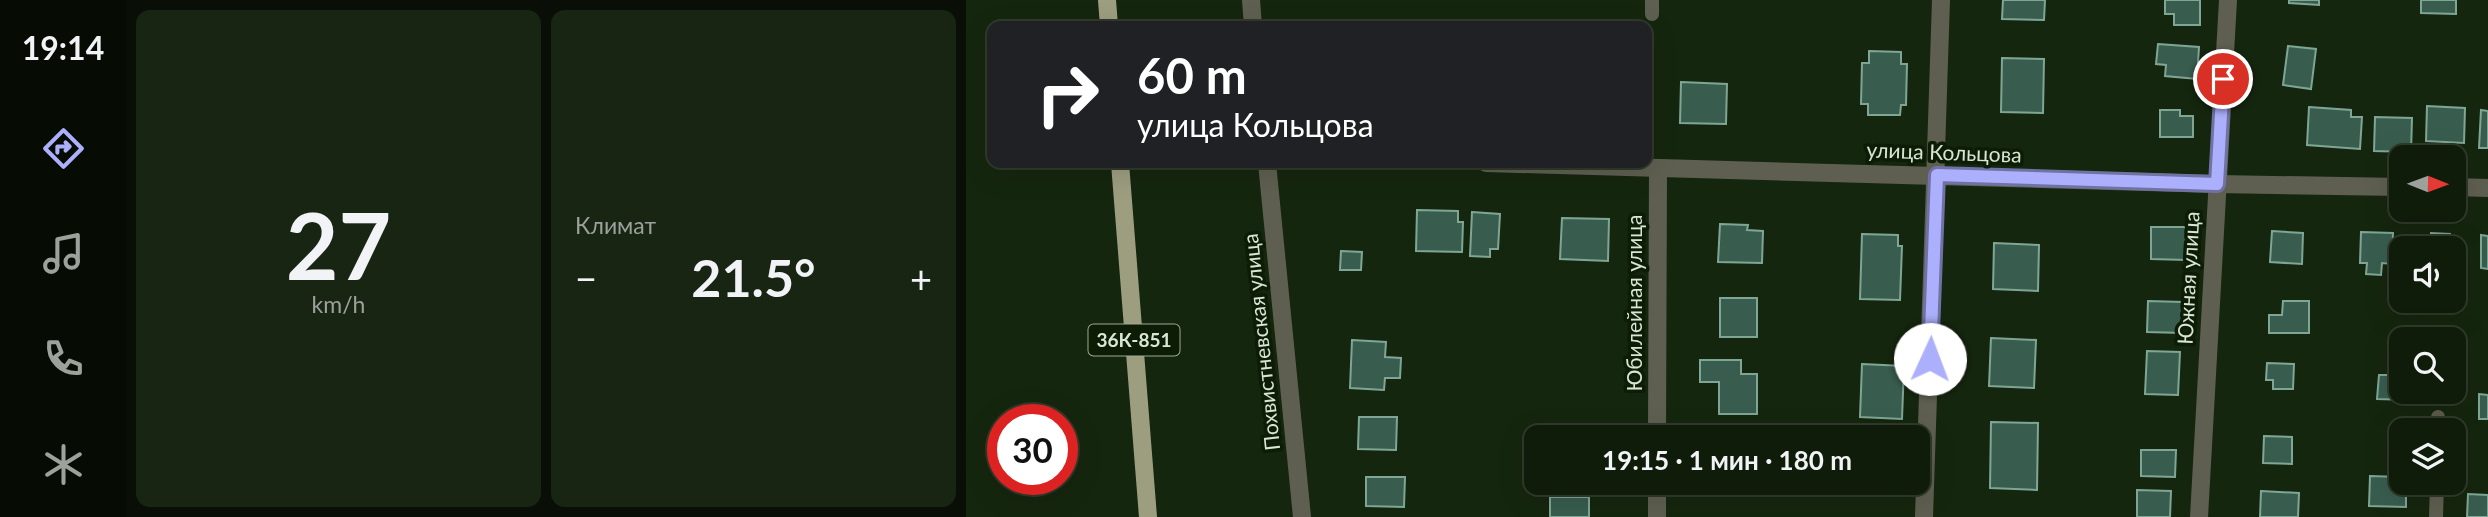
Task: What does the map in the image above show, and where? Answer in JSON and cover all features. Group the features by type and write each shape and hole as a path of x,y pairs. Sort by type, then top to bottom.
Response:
{"main road":[{"path":"1107,0 1109,21"},
{"name":"36К-851","path":"1120,168 1148,517"}],"street":[{"path":"1251,0 1253,21"},
{"path":"1924,517 1941,0"},
{"name":"Южная улица","path":"2199,517 2228,0"},
{"name":"Похвистневская улица","path":"1267,168 1302,517"},
{"name":"улица Кольцова","path":"1652,168 2389,187"},
{"name":"Юбилейная улица","path":"1657,425 1658,168"},
{"path":"2466,187 2488,188"},
{"path":"1657,495 1657,517"}],"lane":[{"path":"2436,517 2437,495"}],"building":[{"path":"2003,0 2045,0 2044,20 2002,19"},
{"path":"2165,0 2200,0 2200,25 2174,25 2174,14 2165,14"},
{"path":"2289,0 2319,0 2319,5 2289,3"},
{"path":"2421,0 2456,0 2456,14 2421,13"},
{"path":"2158,44 2199,47 2197,79 2165,76 2166,65 2156,64"},
{"path":"2288,46 2316,49 2311,89 2283,85"},
{"path":"1869,51 1901,52 1901,64 1907,64 1906,105 1901,105 1900,115 1868,115 1868,104 1861,104 1862,63 1869,63"},
{"path":"2002,58 2044,59 2043,113 2001,112"},
{"path":"1681,82 1727,84 1726,124 1680,123"},
{"path":"2427,106 2465,108 2464,143 2426,141"},
{"path":"2309,107 2351,110 2351,117 2362,117 2360,149 2307,145"},
{"path":"2160,110 2180,110 2180,116 2193,116 2193,137 2160,137"},
{"path":"2481,110 2488,111 2488,148 2479,148"},
{"path":"2375,117 2412,118 2411,145 2389,145 2389,151 2374,151"},
{"path":"1417,210 1458,211 1458,222 1463,222 1462,252 1416,251"},
{"path":"1472,212 1500,214 1498,249 1490,249 1490,257 1470,256"},
{"path":"1562,218 1609,219 1608,261 1560,259"},
{"path":"1720,224 1748,225 1747,230 1763,231 1762,263 1718,262"},
{"path":"2151,227 2188,227 2187,260 2151,259"},
{"path":"2272,231 2303,233 2302,264 2270,262"},
{"path":"2361,232 2393,233 2393,236 2389,236 2389,264 2382,263 2381,275 2366,274 2367,263 2360,263"},
{"path":"2431,233 2450,234 2450,236 2431,236"},
{"path":"1862,234 1898,235 1898,246 1902,246 1900,300 1860,299"},
{"path":"2481,235 2488,236 2488,269 2481,268"},
{"path":"1994,243 2039,245 2038,291 1993,289"},
{"path":"1341,251 1362,252 1361,270 1340,270"},
{"path":"1720,298 1757,298 1757,337 1720,337"},
{"path":"2148,301 2183,302 2182,333 2147,332"},
{"path":"2283,301 2309,301 2309,333 2269,333 2269,315 2282,315"},
{"path":"1991,338 2036,340 2034,388 1989,386"},
{"path":"1352,340 1386,342 1385,357 1401,358 1400,378 1385,378 1384,390 1350,388"},
{"path":"2147,351 2180,352 2178,395 2145,394"},
{"path":"1700,360 1741,360 1741,374 1757,374 1757,414 1719,414 1719,382 1700,382"},
{"path":"2267,363 2294,364 2293,389 2273,389 2273,380 2266,380"},
{"path":"1862,364 1904,366 1902,419 1860,417"},
{"path":"2379,375 2389,375 2389,399 2377,399"},
{"path":"2479,394 2488,395 2488,419 2479,419"},
{"path":"1359,417 1397,417 1396,450 1358,449"},
{"path":"1991,422 2038,423 2037,490 1990,488"},
{"path":"2264,436 2292,437 2292,464 2263,463"},
{"path":"2141,450 2176,450 2175,477 2141,476"},
{"path":"2370,476 2389,477 2389,495 2406,495 2406,507 2369,506"},
{"path":"1366,477 1405,477 1404,507 1366,506"},
{"path":"2137,490 2171,491 2170,517 2137,517"},
{"path":"2261,491 2299,493 2298,517 2260,517"},
{"path":"2468,494 2488,495 2488,517 2467,517"},
{"path":"1550,497 1589,497 1589,517 1550,517"}],"route":[{"path":"1930,359 1937,175 2217,184 2223,79"}]}
